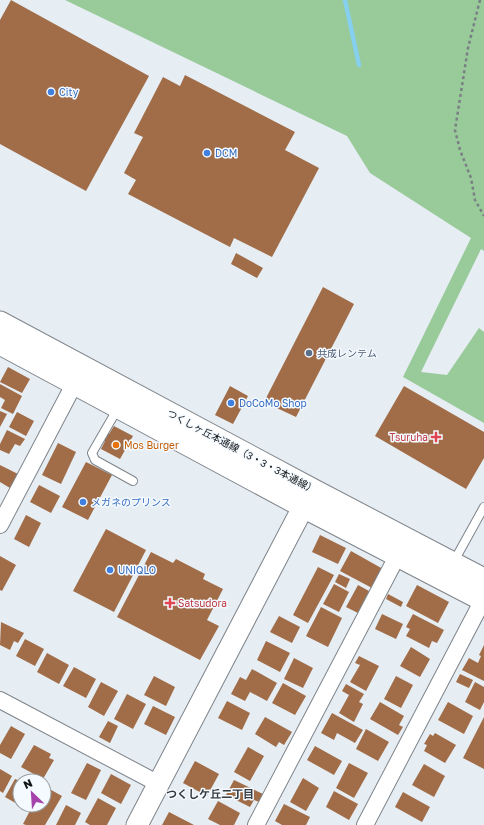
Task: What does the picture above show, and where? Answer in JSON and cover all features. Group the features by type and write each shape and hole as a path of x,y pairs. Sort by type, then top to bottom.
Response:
{"street":[{"name":"つくしヶ丘本通線（3・3・3本通線）","path":"1,332 308,498 449,571 484,600"},
{"path":"0,525 79,375"},
{"path":"136,825 159,784 308,498"},
{"path":"256,825 402,546"},
{"name":"つくしヶ丘本通線（3・3・3本通線）","path":"449,571 484,579"},
{"path":"365,825 484,600"},
{"path":"0,700 159,784"}],"lane":[{"path":"123,398 92,453 95,460 133,480"},
{"path":"449,571 484,507"}],"path":[{"path":"480,0 468,48 454,130 471,178 475,200 484,216"}],"green space":[{"path":"65,0 484,0 484,251 481,249 421,372 447,375 479,328 484,332 484,423 403,377 471,238 370,173 347,136"}],"building":[{"path":"11,0 149,76 86,191 0,144 0,20"},
{"path":"185,75 295,132 285,150 319,168 272,257 234,238 230,247 128,194 136,180 124,173 143,137 134,133 163,77 180,86"},
{"path":"236,253 263,268 257,278 231,264"},
{"name":"共成レンテム","path":"323,287 354,304 296,417 264,402"},
{"path":"8,367 30,379 22,393 0,382"},
{"path":"0,384 22,396 13,414 1,408 5,400 0,397"},
{"path":"230,386 248,396 233,424 215,415"},
{"path":"404,386 484,432 484,458 466,489 375,436"},
{"path":"0,411 7,414 0,427"},
{"path":"17,412 34,421 26,436 9,427"},
{"name":"Mos Burger","path":"114,426 133,436 120,459 101,449 105,441 97,437 101,430 109,434"},
{"path":"7,430 25,439 20,446 15,444 9,454 0,450 0,444"},
{"path":"58,443 76,452 61,484 42,475"},
{"path":"86,462 112,475 88,520 62,507"},
{"path":"0,465 18,474 10,488 0,482"},
{"path":"39,485 60,496 51,513 30,502"},
{"path":"26,515 41,523 29,547 14,539"},
{"name":"UNIQLO","path":"106,529 146,550 114,612 73,591"},
{"path":"320,535 346,548 338,564 312,552"},
{"path":"351,551 383,569 372,588 340,571"},
{"name":"Satsudora","path":"151,552 173,563 176,559 205,574 203,579 223,589 207,620 219,626 200,660 117,617"},
{"path":"0,556 16,565 2,591 0,590"},
{"path":"318,567 334,575 308,623 293,615"},
{"path":"339,574 350,579 346,588 335,582"},
{"path":"334,584 349,592 339,612 323,604"},
{"path":"358,585 369,591 358,613 346,607"},
{"path":"417,585 449,602 438,623 406,606"},
{"path":"388,594 403,602 401,607 386,599"},
{"path":"321,607 342,618 328,647 306,636"},
{"path":"382,614 403,624 396,639 375,629"},
{"path":"413,614 444,630 437,643 432,641 429,648 406,636 410,629 406,627"},
{"path":"279,616 300,627 292,643 270,632"},
{"path":"1,622 24,633 18,643 14,641 10,650 0,645"},
{"path":"25,639 44,649 35,666 16,656"},
{"path":"266,641 290,653 280,672 257,660"},
{"path":"484,645 484,681 462,670 469,658 478,663 481,656 479,655"},
{"path":"411,647 430,659 420,677 400,666"},
{"path":"47,653 69,665 59,684 37,672"},
{"path":"359,656 379,666 366,691 350,682 360,665 355,663"},
{"path":"294,658 313,668 303,688 284,679"},
{"path":"74,667 96,679 86,698 63,686"},
{"path":"252,669 277,683 267,701 250,692 245,701 231,694 240,677 246,680"},
{"path":"460,674 473,680 469,688 456,682"},
{"path":"154,676 175,687 166,706 144,695"},
{"path":"396,676 413,685 401,708 384,699"},
{"path":"101,682 118,691 104,716 88,707"},
{"path":"475,682 484,687 484,702 480,710 465,702"},
{"path":"283,683 306,696 295,715 272,703"},
{"path":"346,684 364,694 359,702 363,704 354,722 339,713 349,695 342,691"},
{"path":"127,694 146,704 133,729 114,719"},
{"path":"227,701 250,713 242,730 218,718"},
{"path":"380,702 404,716 399,725 403,727 398,735 370,719"},
{"path":"448,702 473,716 464,734 438,720"},
{"path":"153,706 175,717 166,735 144,724"},
{"path":"332,713 363,730 355,743 337,733 334,740 321,733"},
{"path":"265,717 292,732 284,745 279,742 276,747 255,734"},
{"path":"484,717 484,769 463,758"},
{"path":"108,721 118,726 110,743 99,737"},
{"path":"11,726 25,734 11,759 0,753 0,745"},
{"path":"366,729 389,742 378,761 356,749"},
{"path":"435,733 456,745 445,763 424,751 427,745 424,744 430,734 433,736"},
{"path":"34,745 51,754 49,758 54,760 46,773 32,773 21,767"},
{"path":"315,746 342,761 334,775 307,760"},
{"path":"248,747 264,756 250,781 234,772"},
{"path":"195,761 219,774 207,796 183,783"},
{"path":"87,763 101,770 86,800 71,793"},
{"path":"349,763 368,773 354,798 336,788"},
{"path":"424,764 445,776 434,797 412,785"},
{"path":"0,769 12,776 3,793 0,791"},
{"path":"111,774 131,785 121,804 101,793"},
{"path":"303,778 319,788 306,811 290,802"},
{"path":"234,780 263,794 259,802 254,800 250,807 226,795"},
{"path":"12,784 12,801 5,797"},
{"path":"52,790 62,796 45,825 23,824 29,813 52,813"},
{"path":"334,791 358,804 349,820 326,807"},
{"path":"403,792 430,807 422,822 395,807"},
{"path":"98,798 116,808 107,825 90,825 85,822"},
{"path":"218,801 240,813 234,825 220,825 208,819"},
{"path":"284,804 310,817 306,825 282,825 275,821"},
{"path":"66,805 81,813 75,825 56,825"},
{"path":"169,812 194,825 162,825"}],"waterway":[{"path":"345,0 359,65"}],"place":[{"name":"City","path":"51,92"},
{"name":"DCM","path":"207,153"},
{"name":"共成レンテム","path":"309,353"},
{"name":"DoCoMo Shop","path":"231,403"},
{"name":"Tsuruha","path":"436,437"},
{"name":"Mos Burger","path":"116,445"},
{"name":"メガネのプリンス","path":"83,502"},
{"name":"UNIQLO","path":"110,570"},
{"name":"Satsudora","path":"170,603"}],"district":[{"name":"つくしケ丘二丁目","path":"210,794"}]}
